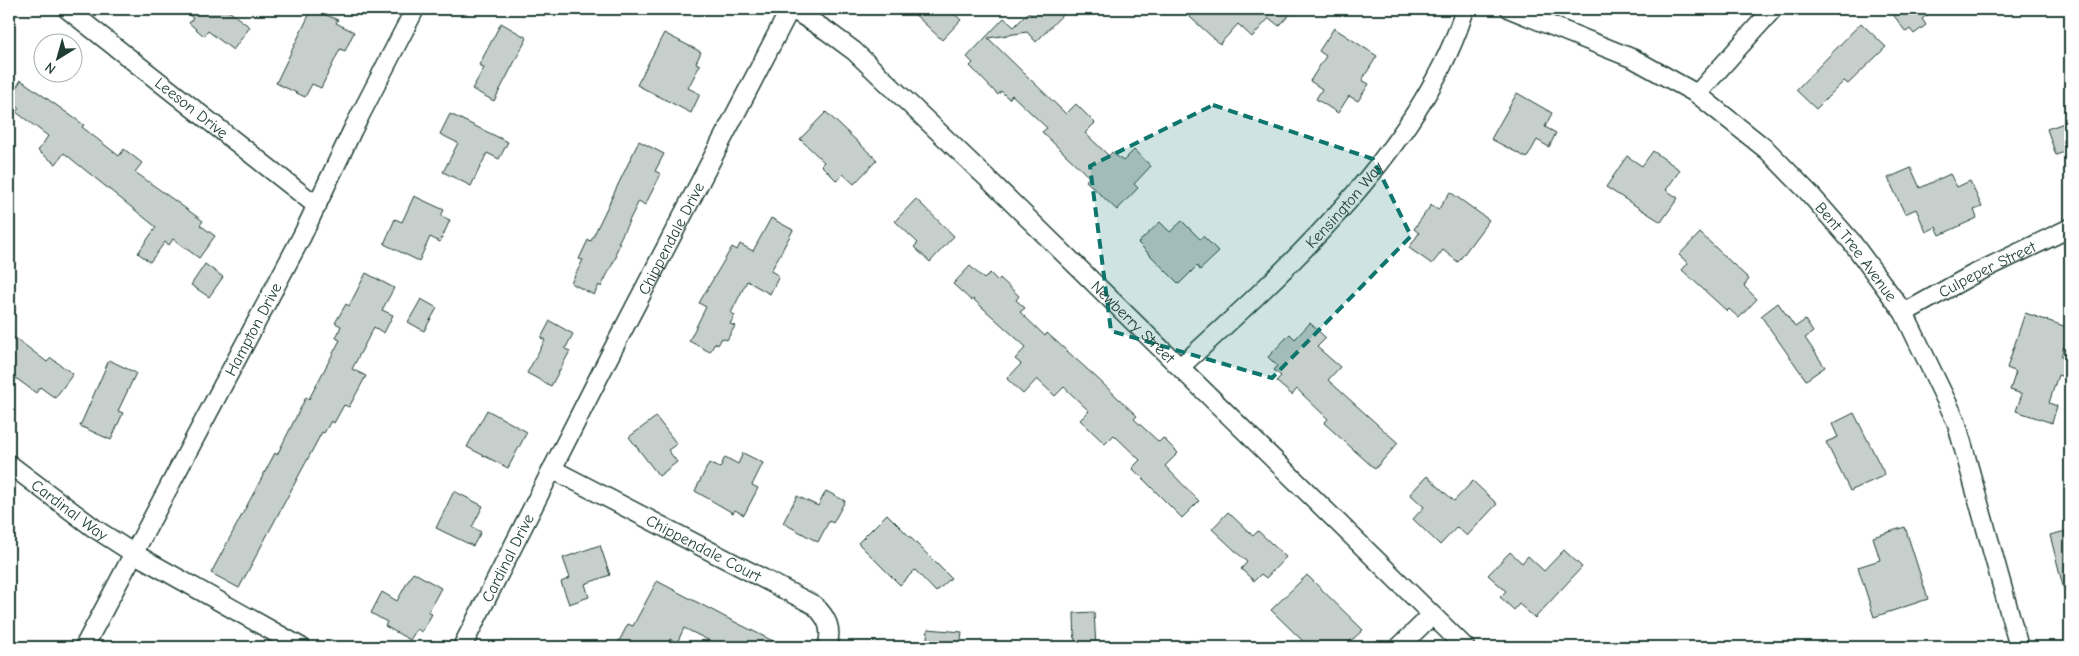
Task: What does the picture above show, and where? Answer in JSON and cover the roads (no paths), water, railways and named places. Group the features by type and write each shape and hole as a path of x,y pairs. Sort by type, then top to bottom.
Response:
{"street":[{"name":"Leeson Drive","path":"67,9 317,206"},
{"name":"Hampton Drive","path":"84,647 317,206 353,129 415,9"},
{"name":"Newberry Street","path":"791,9 827,31 854,51 995,186 1465,647"},
{"name":"Chippendale Drive","path":"552,469 791,9"},
{"name":"Kensington Way","path":"1180,367 1304,248 1356,191 1389,151 1418,109 1442,68 1457,36 1465,9"},
{"name":"Bent Tree Avenue","path":"1510,9 1634,58 1697,94 1745,131 1810,193 1851,242 1904,313 1956,421 2019,647"},
{"path":"1697,94 1773,9"},
{"name":"Culpeper Street","path":"1904,313 1972,275 2070,228"},
{"name":"Cardinal Way","path":"9,464 94,528 133,553"},
{"name":"Cardinal Drive","path":"462,647 552,469"},
{"name":"Chippendale Court","path":"552,469 814,605 825,615 830,628 827,647"},
{"path":"133,553 301,647"},
{"path":"1399,647 1432,615"}]}
